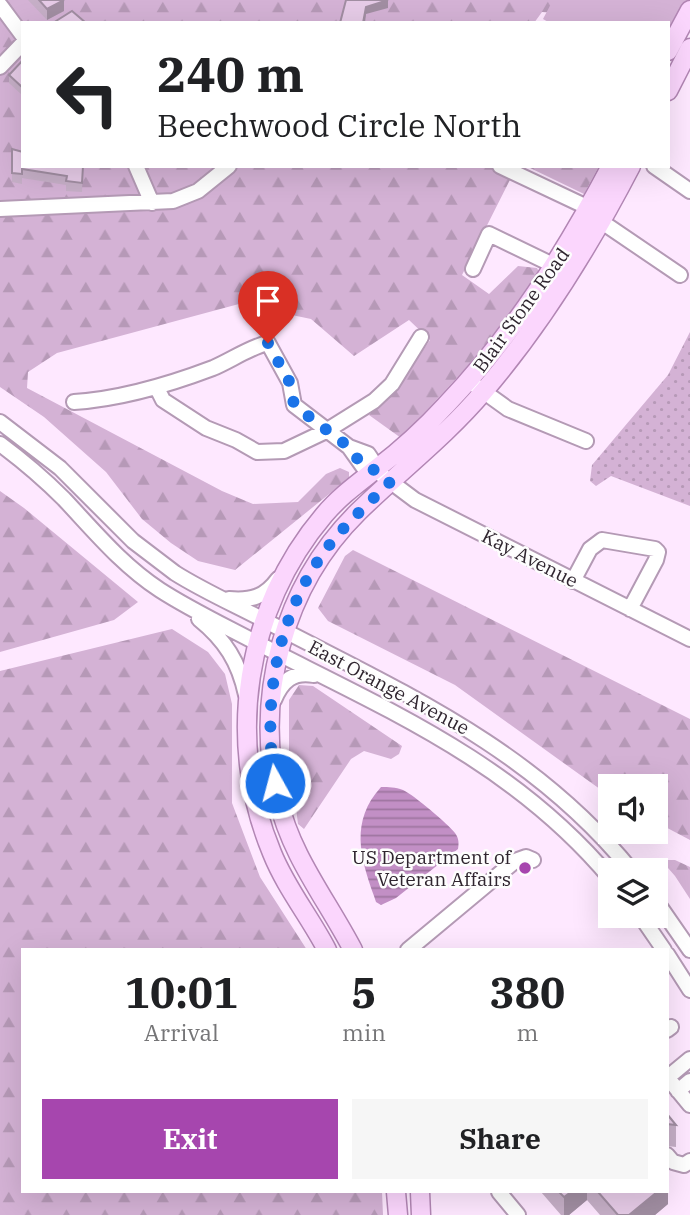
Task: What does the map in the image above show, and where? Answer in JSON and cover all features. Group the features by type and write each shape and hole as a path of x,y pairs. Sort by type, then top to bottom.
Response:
{"main road":[{"path":"670,87 683,62 690,10"},
{"name":"Blair Stone Road","path":"351,948 302,864 278,799 272,766 270,715 278,654 284,631 304,586 324,552 358,513 436,442 476,386 555,266 610,168"},
{"name":"Blair Stone Road","path":"326,948 280,871 263,829 248,763 247,702 257,643 264,620 288,567 324,514 355,484 522,346 554,301 602,222 630,168"},
{"path":"396,1193 398,1215"},
{"path":"419,1193 421,1215"}],"street":[{"path":"0,5 21,33"},
{"path":"0,67 21,45"},
{"path":"137,168 152,203"},
{"path":"0,209 173,201 206,186 227,168"},
{"path":"504,168 589,208 602,222 680,275"},
{"path":"657,168 690,191"},
{"path":"473,270 489,234 555,266"},
{"path":"74,402 104,400 158,388 163,400 206,428 257,452 284,451 326,431 373,401 392,384 421,337"},
{"name":"Kay Avenue","path":"158,388 268,343 290,383 294,405 349,447 364,468 375,470 415,500 690,639"},
{"path":"476,386 508,409 586,441"},
{"name":"East Orange Avenue","path":"0,422 60,468 147,553 190,582 447,717 505,753 582,816 620,858"},
{"name":"East Orange Avenue","path":"0,444 50,485 132,570 173,598 444,740 498,774 552,817 598,865"},
{"path":"573,581 590,549 601,541 655,549 658,552 656,560 630,609"},
{"path":"221,598 250,600 263,595 288,567"},
{"path":"173,598 216,634 229,650 240,674 247,702"},
{"path":"270,715 275,698 285,681 300,674 323,677"},
{"path":"410,948 515,861 526,857 533,860"},
{"path":"668,918 690,950"},
{"path":"649,928 663,948"},
{"path":"669,957 690,990"},
{"path":"669,1076 690,1059"},
{"path":"669,1080 690,1105"},
{"path":"678,1091 690,1081"},
{"path":"669,1157 673,1162 684,1165 690,1161"},
{"path":"500,1193 518,1215"}],"green space":[{"path":"0,0 687,0 670,32 670,21 542,12 535,21 21,21 21,168 516,168 462,275 489,294 518,266 537,268 541,276 465,369 401,438 369,415 396,389 430,340 409,320 354,356 311,319 250,301 57,353 28,372 27,388 222,491 253,504 298,502 326,474 340,468 349,472 349,478 235,570 198,561 171,543 142,519 106,472 44,417 0,387"},
{"path":"553,0 683,0 670,27 670,21 543,19"},
{"path":"530,168 598,168 584,194"},
{"path":"690,332 690,506 611,476 596,486 590,481 592,465 668,375"},
{"path":"0,491 138,602 114,620 0,652"},
{"path":"353,550 690,719 690,840 668,828 668,774 598,774 598,788 455,685 328,621 318,608 345,556"},
{"path":"172,629 208,652 225,674 232,704 232,803 260,877 306,948 21,948 21,1193 382,1193 383,1215 0,1215 0,671"},
{"path":"299,685 313,686 402,746 399,754 391,759 364,751 351,759 304,829 298,824 289,752 289,700"},
{"path":"668,860 675,860 690,867 690,899 668,868"}],"shaded area":[{"path":"381,787 400,789 415,798 451,829 459,843 458,849 396,898 381,905 376,902 365,867 361,826 371,800"}],"building":[{"path":"39,0 64,0 47,9"},
{"path":"346,0 388,0 366,7 363,21 341,21"},
{"path":"72,11 84,21 56,21"},
{"path":"21,62 21,86 9,75"},
{"path":"12,149 21,151 21,168 83,168 82,183 66,181 67,176 22,169 22,174 12,173"},
{"path":"599,1193 656,1193 629,1215 618,1215"}],"place":[{"name":"US Department of Veteran Affairs","path":"525,868"}],"route":[{"path":"268,343 290,383 294,405 349,447 364,468 375,470 390,482 346,525 324,552 289,617 278,654 271,699 270,748 275,783"}]}
